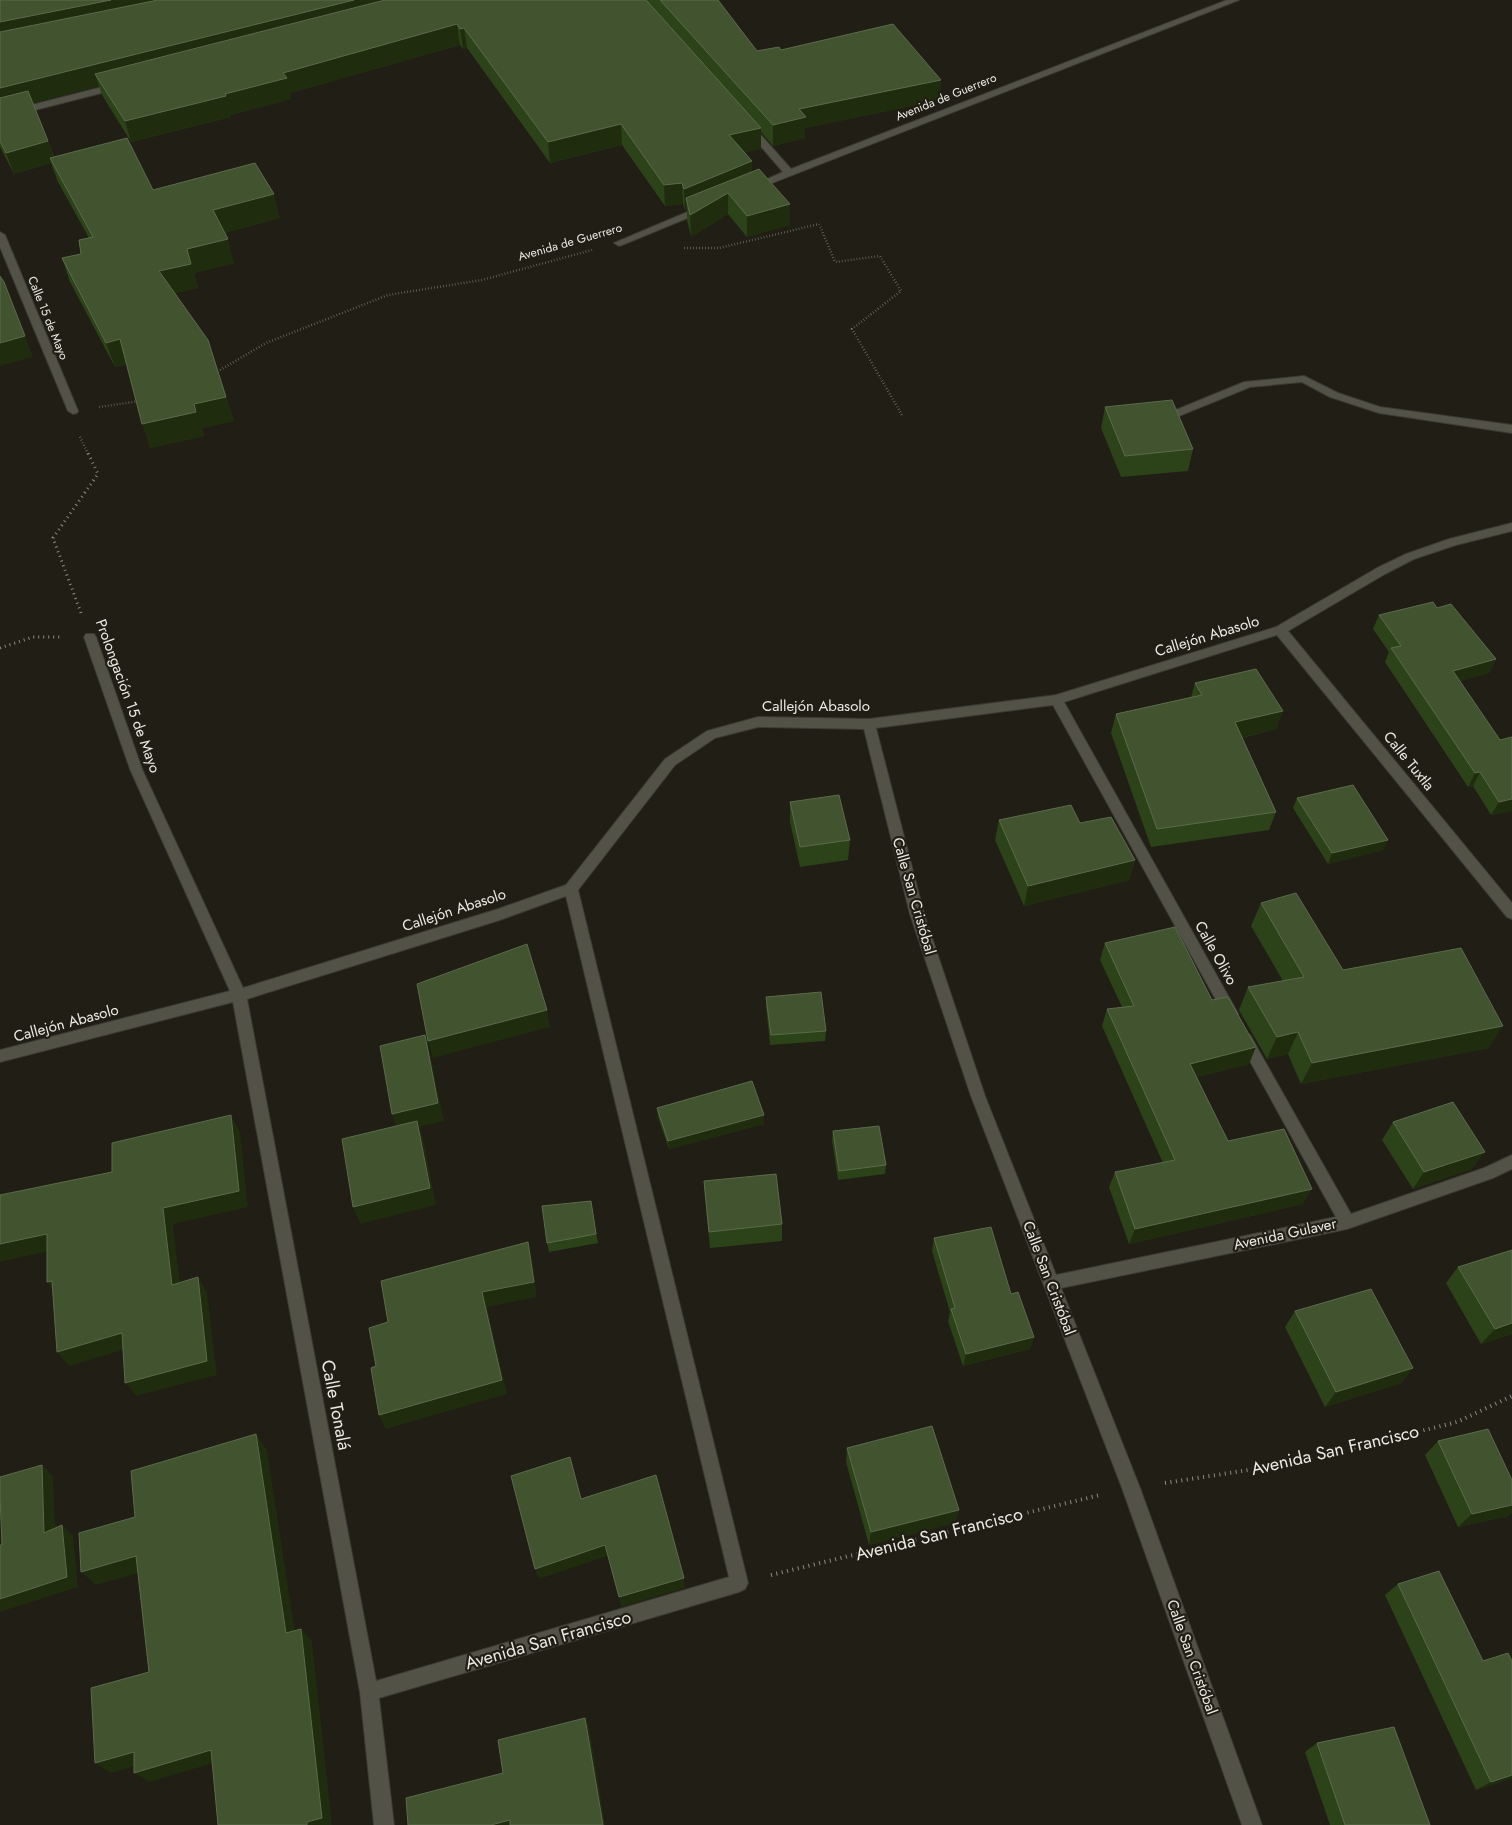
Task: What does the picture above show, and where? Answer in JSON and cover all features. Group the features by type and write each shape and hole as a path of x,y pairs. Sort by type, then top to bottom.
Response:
{"street":[{"name":"Avenida de Guerrero","path":"745,191 1102,50 1235,0"},
{"path":"0,116 124,85"},
{"path":"744,122 789,173"},
{"name":"Avenida de Guerrero","path":"619,243 710,205"},
{"name":"Calle 15 de Mayo","path":"0,235 73,411"},
{"path":"1175,414 1248,384 1304,379 1334,396 1380,410 1512,429"},
{"name":"Callejón Abasolo","path":"0,1056 239,994 491,916 571,889 670,762 711,734 758,722 869,724 1056,700 1280,630 1311,614 1396,563 1452,542 1512,527"},
{"name":"Calle Tuxtla","path":"1280,630 1512,912"},
{"name":"Prolongación 15 de Mayo","path":"90,637 136,769 239,994"},
{"name":"Calle Olivo","path":"1056,700 1347,1222"},
{"name":"Calle San Cristóbal","path":"869,724 917,914 978,1096 1131,1488 1252,1825"},
{"path":"571,889 739,1583"},
{"name":"Calle Tonalá","path":"239,994 369,1692 384,1825"},
{"name":"Avenida Gulaver","path":"1051,1283 1347,1222 1512,1162"},
{"name":"Avenida San Francisco","path":"369,1692 739,1583"}],"path":[{"path":"675,250 719,248 819,224 835,262 880,256 901,291 852,329 902,414"},
{"name":"Avenida de Guerrero","path":"211,375 228,367 266,343 388,296 482,280 619,243"},
{"path":"73,411 141,401"},
{"name":"Prolongación 15 de Mayo","path":"73,411 79,436 98,474 54,538 90,637"},
{"path":"0,648 33,637 90,637"},
{"name":"Avenida San Francisco","path":"739,1583 1131,1488 1293,1463 1457,1422 1512,1396"}],"building":[{"path":"0,0 111,0 0,22"},
{"path":"158,0 354,0 0,88 0,32"},
{"path":"385,0 646,0 761,128 729,135 752,161 684,189 682,183 664,185 621,124 548,142 464,28 460,29 457,24 283,73 287,78 225,94 226,96 125,121 95,74"},
{"path":"660,0 718,0 757,51 779,47 781,50 893,24 941,80 799,109 806,117 773,125"},
{"path":"28,91 48,141 6,153 0,141 0,98"},
{"path":"127,138 153,190 255,163 274,194 213,210 228,239 187,249 191,264 159,271 208,340 226,397 194,404 196,412 142,424 120,339 106,343 62,258 81,254 79,240 93,237 50,158"},
{"path":"759,169 790,204 747,216 728,193 690,215 686,198"},
{"path":"0,276 25,336 0,343"},
{"path":"1172,400 1193,449 1125,456 1105,407"},
{"path":"1433,602 1437,608 1451,604 1496,659 1453,671 1500,740 1512,737 1512,799 1499,802 1480,772 1475,773 1391,648 1401,646 1379,615"},
{"path":"1256,669 1283,711 1235,722 1276,812 1157,829 1116,714 1202,695 1195,683"},
{"path":"1353,785 1388,840 1332,853 1297,798"},
{"path":"839,795 850,840 800,847 790,802"},
{"path":"1071,805 1080,823 1111,817 1135,860 1028,886 999,820"},
{"path":"1296,893 1343,970 1461,948 1503,1026 1312,1063 1298,1032 1277,1037 1248,987 1304,977 1261,903"},
{"path":"1175,927 1212,1000 1228,997 1256,1047 1190,1064 1228,1141 1284,1129 1312,1189 1135,1229 1115,1172 1175,1160 1107,1009 1134,1006 1105,943"},
{"path":"527,944 547,1010 428,1041 417,984"},
{"path":"821,992 826,1031 771,1035 766,997"},
{"path":"425,1035 438,1103 392,1114 380,1046"},
{"path":"752,1081 764,1115 668,1141 657,1108"},
{"path":"1453,1102 1485,1152 1424,1172 1393,1122"},
{"path":"231,1115 239,1191 163,1208 172,1285 198,1277 207,1361 125,1383 122,1333 57,1352 52,1281 47,1282 47,1234 0,1244 0,1195 112,1172 112,1143"},
{"path":"417,1121 430,1188 353,1207 342,1139"},
{"path":"879,1126 886,1165 839,1171 833,1131"},
{"path":"776,1174 782,1224 709,1232 704,1181"},
{"path":"591,1201 596,1234 547,1243 542,1206"},
{"path":"991,1227 1011,1294 1018,1292 1034,1337 966,1354 951,1309 955,1308 934,1238"},
{"path":"528,1242 534,1282 482,1292 502,1380 379,1415 371,1368 376,1366 369,1328 388,1322 381,1281"},
{"path":"1512,1250 1512,1323 1495,1329 1458,1267"},
{"path":"1371,1289 1413,1368 1336,1392 1295,1311"},
{"path":"932,1426 959,1510 871,1532 847,1448"},
{"path":"1488,1429 1512,1480 1512,1505 1472,1514 1438,1441"},
{"path":"256,1434 286,1633 301,1629 322,1818 307,1822 307,1825 218,1825 211,1750 134,1773 134,1752 95,1763 91,1688 149,1672 136,1556 81,1572 79,1533 135,1517 131,1471"},
{"path":"570,1457 581,1499 656,1475 684,1578 619,1597 605,1545 535,1569 511,1476"},
{"path":"42,1465 44,1533 62,1525 67,1577 0,1599 0,1545 2,1545 0,1477"},
{"path":"1439,1571 1483,1661 1508,1653 1512,1661 1512,1775 1491,1782 1398,1584"},
{"path":"585,1718 603,1825 510,1825 510,1820 491,1825 408,1825 406,1798 503,1773 498,1740"},
{"path":"1394,1727 1430,1825 1345,1825 1317,1743"}]}
